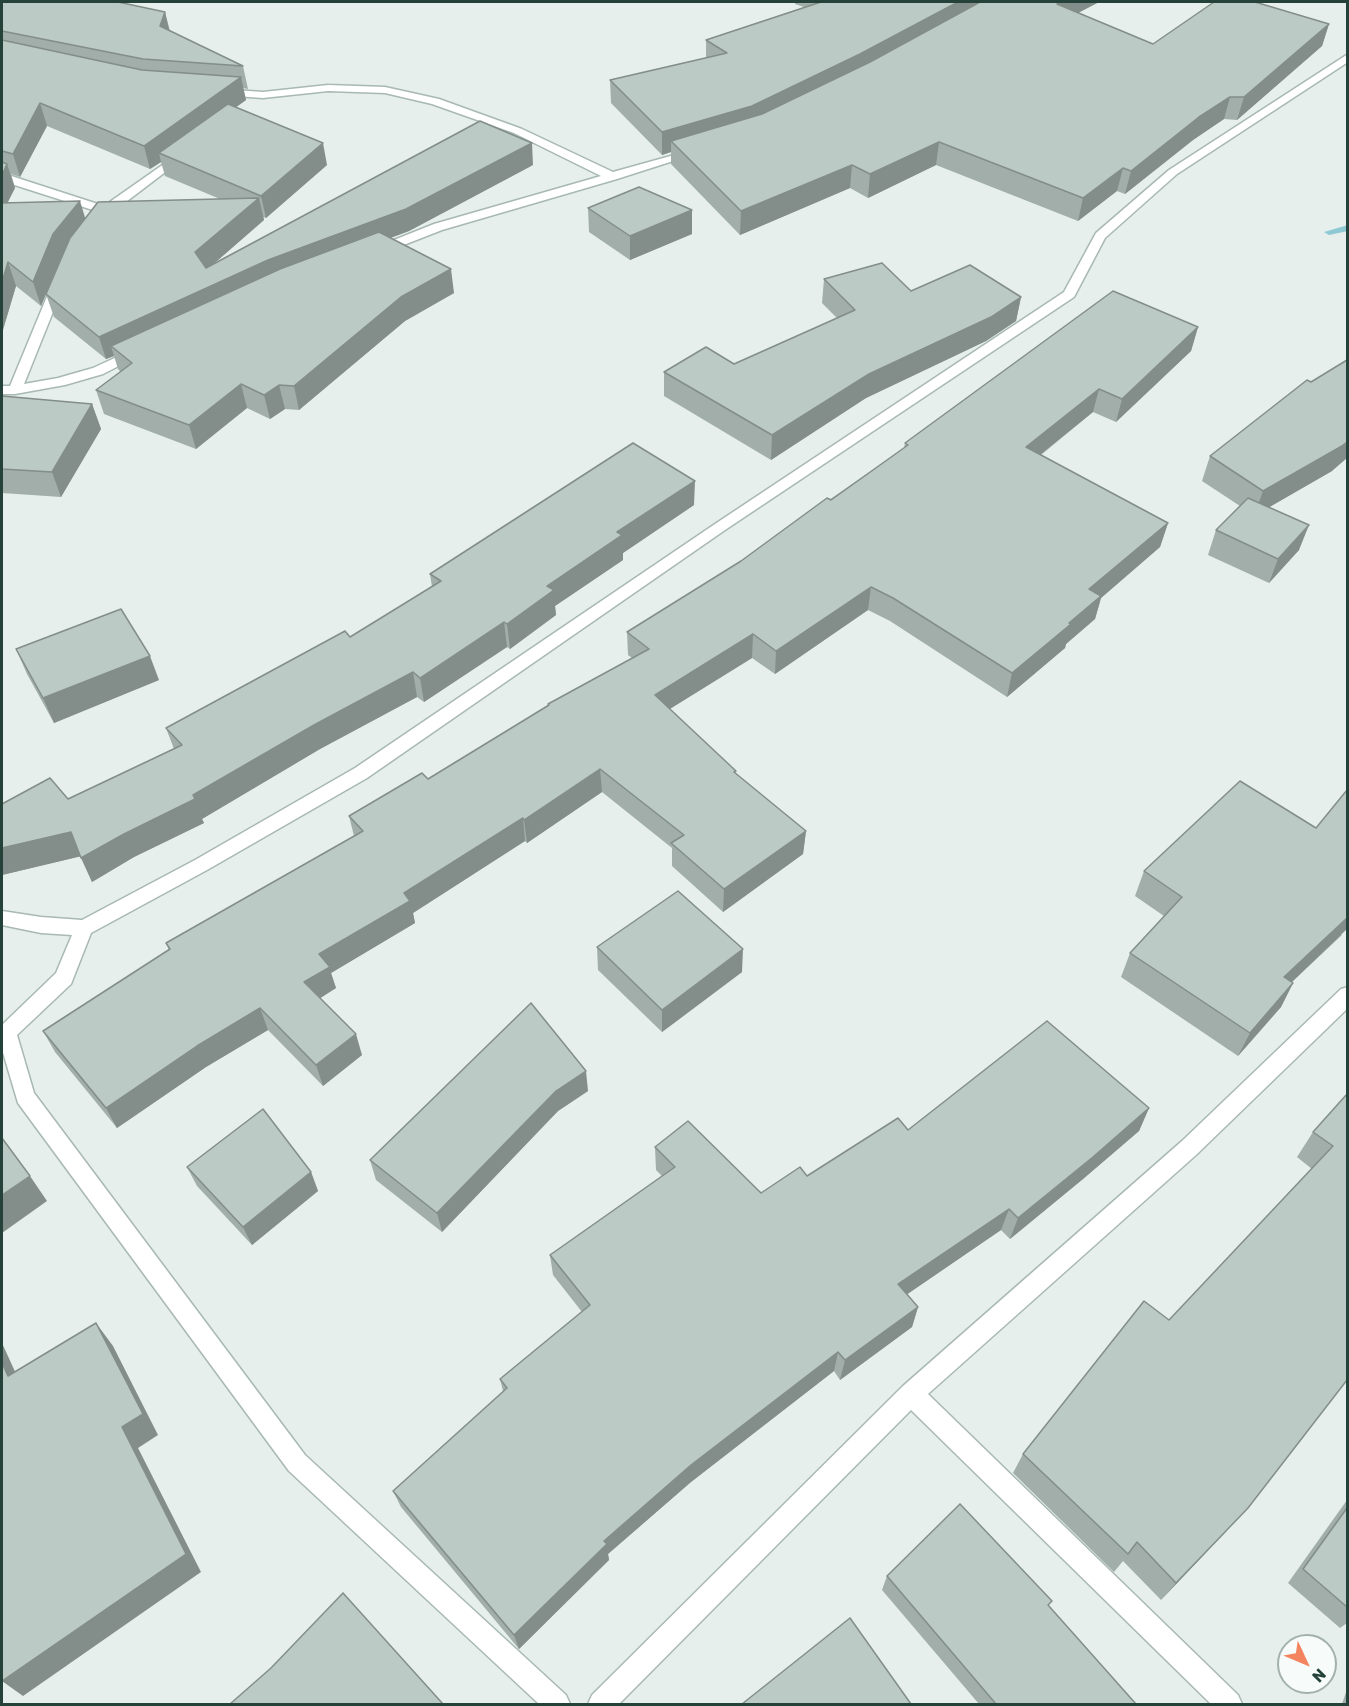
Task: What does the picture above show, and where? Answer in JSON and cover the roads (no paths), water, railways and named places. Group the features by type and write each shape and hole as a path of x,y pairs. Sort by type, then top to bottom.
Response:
{"street":[{"path":"2,918 41,925 84,928 201,865 361,773 720,527 1068,294 1100,236 1173,172 1347,57"},
{"path":"205,91 262,95 339,88 385,90 435,101 518,131 613,177"},
{"path":"244,109 262,95"},
{"path":"94,226 106,210 188,149"},
{"path":"362,257 438,227 704,150"},
{"path":"2,177 106,210"},
{"path":"8,390 65,268"},
{"path":"8,390 60,382 98,371 151,346"},
{"path":"84,928 64,978 4,1035 25,1097 297,1463 557,1704"},
{"path":"601,1704 911,1394 1189,1148 1347,995"},
{"path":"911,1394 1229,1704"}],"waterway":[{"path":"1329,232 1348,228"}]}
